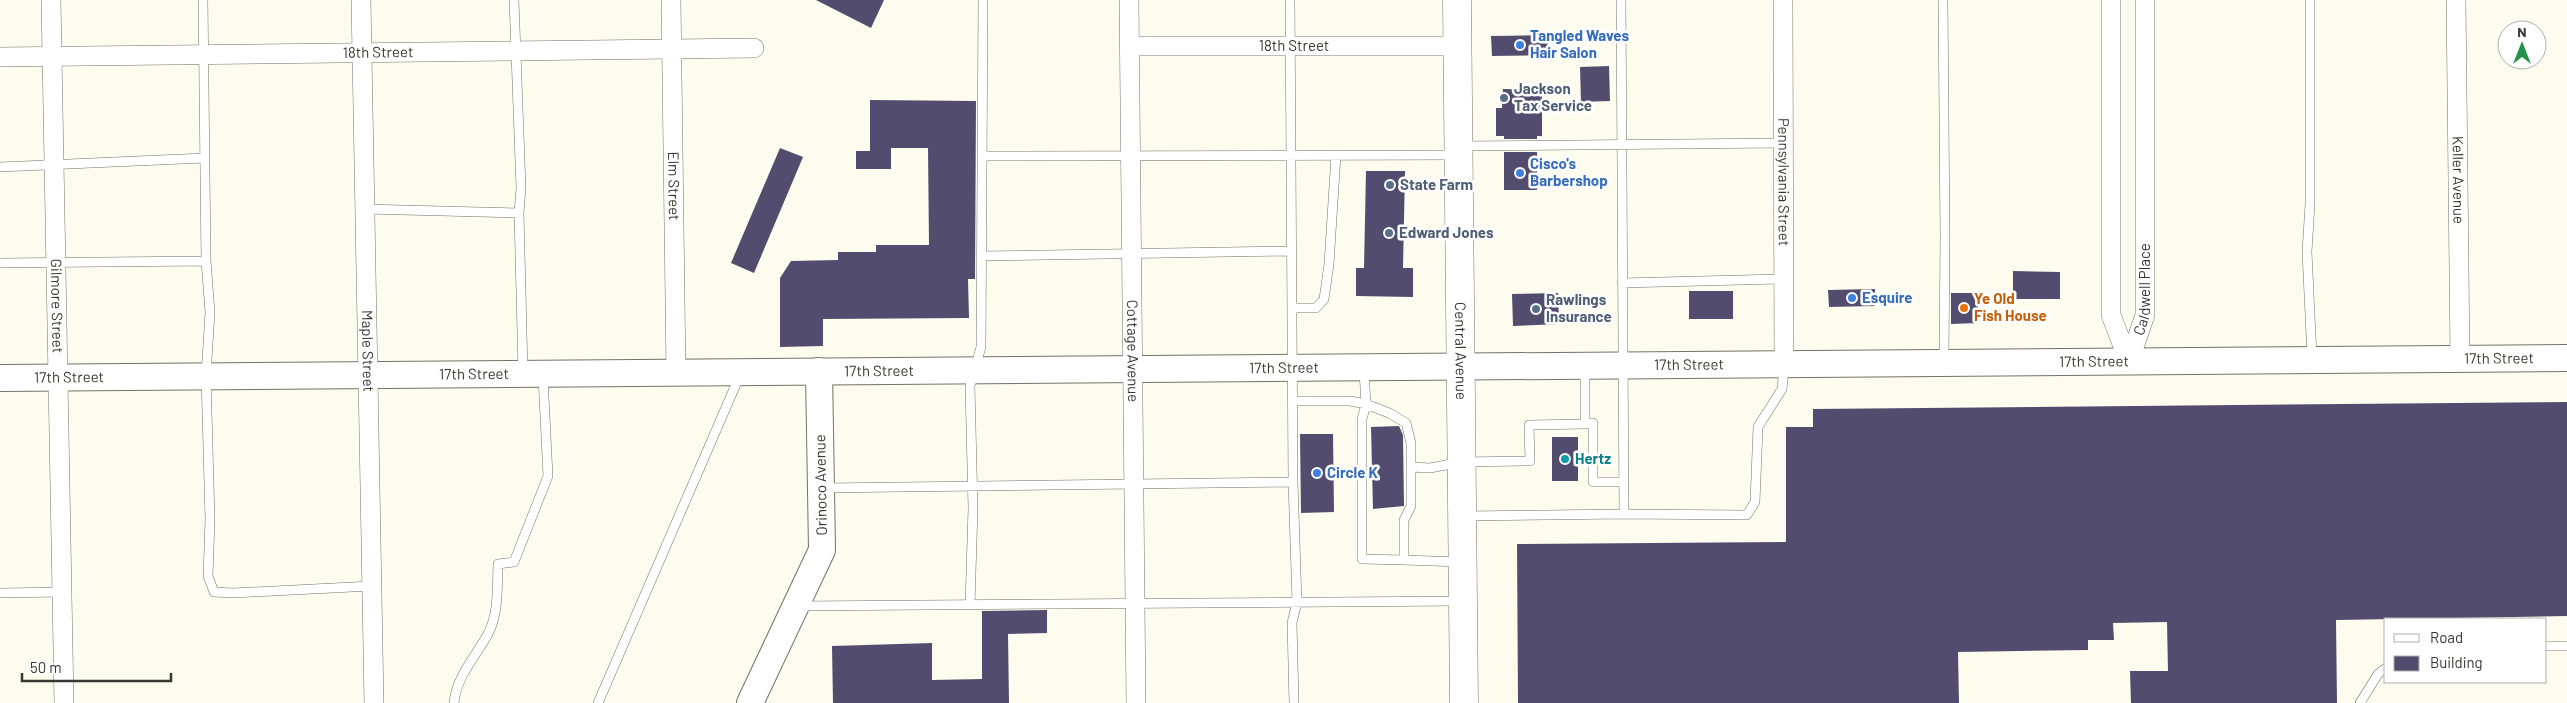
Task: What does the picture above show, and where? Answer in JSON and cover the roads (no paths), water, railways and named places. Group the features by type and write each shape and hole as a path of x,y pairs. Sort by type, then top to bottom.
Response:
{"main road":[{"name":"Central Avenue","path":"1457,0 1464,703"}],"street":[{"name":"Gilmore Street","path":"51,0 64,703"},
{"name":"Maple Street","path":"361,0 374,703"},
{"name":"Elm Street","path":"671,0 676,374"},
{"name":"Cottage Avenue","path":"1129,0 1131,368 1136,703"},
{"name":"Pennsylvania Street","path":"1783,0 1784,366"},
{"name":"Caldwell Place","path":"2111,0 2111,315 2129,362"},
{"name":"Caldwell Place","path":"2129,362 2145,315 2145,0"},
{"name":"Keller Avenue","path":"2456,0 2460,359"},
{"name":"18th Street","path":"1130,46 1458,46"},
{"name":"18th Street","path":"0,56 754,48"},
{"name":"17th Street","path":"0,378 676,374 1131,368 1784,366 2567,358"},
{"name":"Orinoco Avenue","path":"750,703 798,606 822,550 819,372"}],"lane":[{"path":"203,0 206,260 210,312 206,376 210,519 208,576 214,592 233,593 372,586"},
{"path":"454,703 455,690 489,632 496,605 498,564 514,562 548,476 533,374 519,213 521,188 520,122 514,0"},
{"path":"970,605 972,488 970,386 981,347 983,0"},
{"path":"1290,0 1292,46 1289,96 1293,368 1292,482 1297,602 1292,623 1294,703"},
{"path":"1621,0 1624,514"},
{"path":"1943,0 1946,236 1944,364"},
{"path":"2310,0 2310,204 2307,252 2312,360"},
{"path":"983,156 1336,154 1783,143"},
{"path":"1292,308 1316,308 1324,299 1329,264 1336,154"},
{"path":"0,167 205,158"},
{"path":"364,209 519,213"},
{"path":"982,256 1131,252 1291,251"},
{"path":"0,263 206,260"},
{"path":"1622,283 1784,279"},
{"path":"1585,366 1585,424"},
{"path":"1462,516 1747,515 1755,502 1758,427 1782,389 1784,366"},
{"path":"1364,368 1366,404 1362,419 1362,559 1463,562"},
{"path":"598,703 741,372"},
{"path":"1293,401 1350,401 1366,404 1389,413 1406,423 1411,444 1411,506 1404,520 1404,560"},
{"path":"1411,467 1430,468 1461,462 1530,461 1529,425 1592,423 1592,482 1624,482"},
{"path":"821,488 972,488 1292,482"},
{"path":"0,593 62,592"},
{"path":"798,606 1463,601"},
{"path":"2547,646 2567,646"},
{"path":"2360,703 2378,674 2384,670"}],"place":[{"name":"Tangled Waves Hair Salon","path":"1520,45"},
{"name":"Jackson Tax Service","path":"1504,98"},
{"name":"Cisco's Barbershop","path":"1520,173"},
{"name":"State Farm","path":"1390,185"},
{"name":"Edward Jones","path":"1389,233"},
{"name":"Esquire","path":"1852,298"},
{"name":"Ye Old Fish House","path":"1964,308"},
{"name":"Rawlings Insurance","path":"1536,309"},
{"name":"Hertz","path":"1565,459"},
{"name":"Circle K","path":"1317,473"}]}
